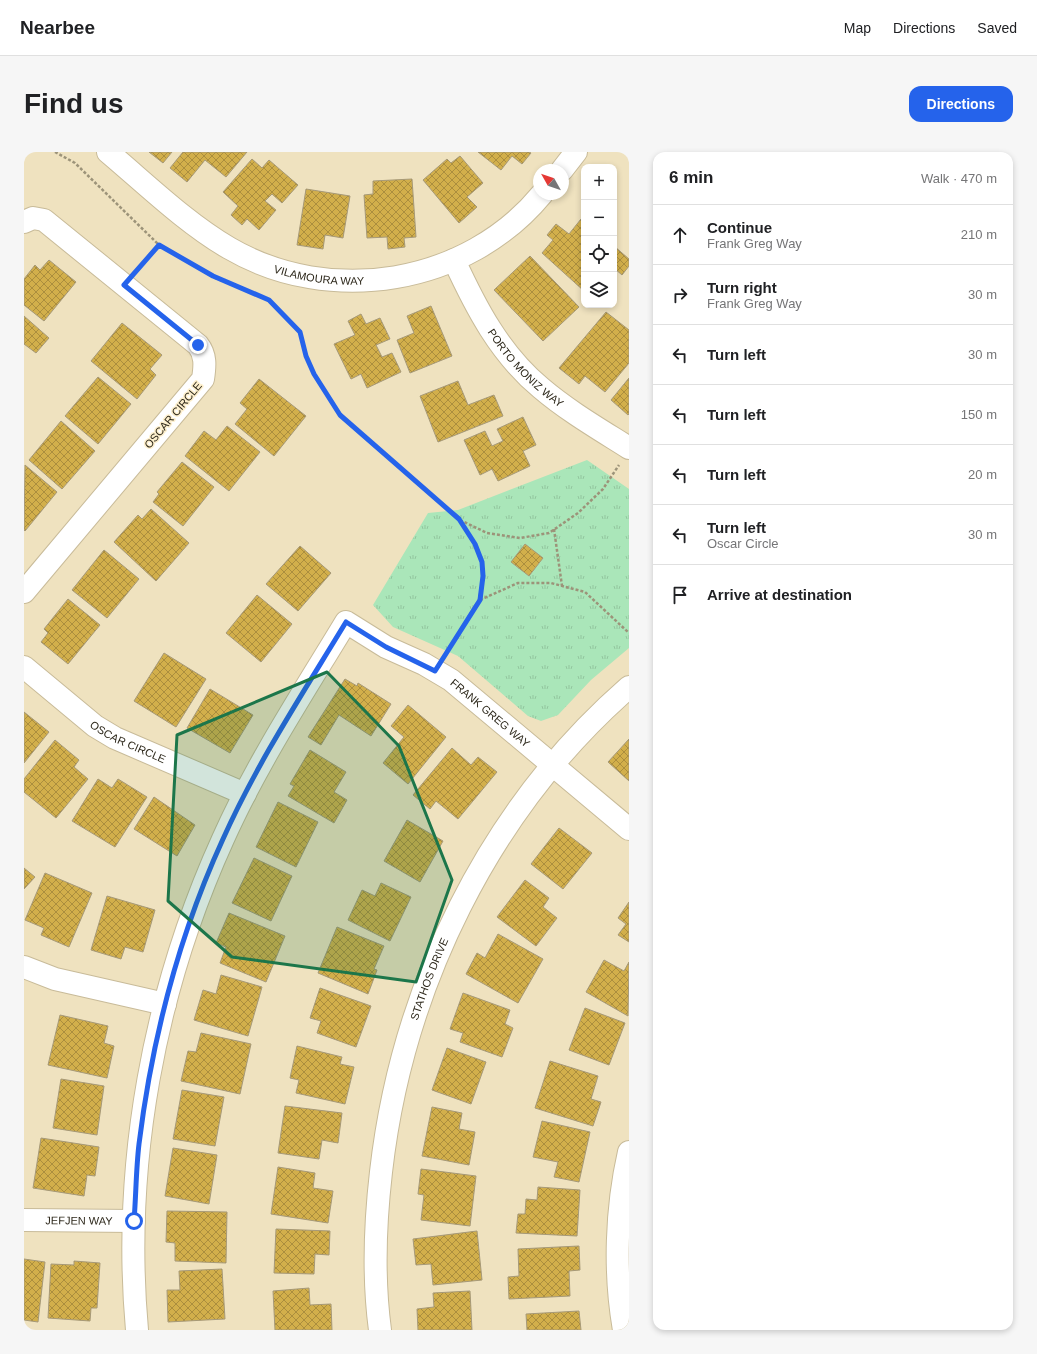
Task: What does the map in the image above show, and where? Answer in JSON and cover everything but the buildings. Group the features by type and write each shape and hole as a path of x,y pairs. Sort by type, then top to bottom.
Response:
{"street":[{"name":"VILAMOURA WAY","path":"108,152 195,224 229,248 266,266 306,277 333,281 361,282 402,277 454,260 477,249 509,227 536,200"},
{"path":"567,164 576,152"},
{"name":"OSCAR CIRCLE","path":"24,222 33,218 44,220 198,345 203,351 205,366 203,379 24,592"},
{"name":"PORTO MONIZ WAY","path":"454,260 473,301 494,337 520,368 540,388 574,412 625,455"},
{"name":"FRANK GREG WAY","path":"137,1330 135,1305 134,1221 139,1145 150,1070 165,1004 186,932 203,885 245,794 267,752 346,622 386,647 451,680 629,829"},
{"name":"OSCAR CIRCLE","path":"24,667 96,726 115,738 245,794"},
{"name":"STATHOS DRIVE","path":"380,1330 376,1252 377,1204 385,1132 407,1039 430,970 450,926 484,863 523,803 568,748 629,687"},
{"path":"24,967 55,979 165,1004"},
{"path":"624,1330 618,1266 620,1208 629,1152"},
{"name":"JEFJEN WAY","path":"24,1220 134,1221"}],"path":[{"path":"55,152 75,163 159,245 213,276 269,300 300,332 306,356 314,374 340,415 459,519 487,533 520,538 549,533 578,513 603,489 625,455"},
{"path":"124,285 159,245"},
{"path":"435,671 480,600 483,576 482,562 475,544 459,519"},
{"path":"554,529 562,586"},
{"path":"480,600 518,583 551,583 585,592 629,634"}],"highlighted area":[{"path":"327,672 399,746 452,880 416,982 232,957 168,901 177,735"}],"green space":[{"path":"587,460 629,489 629,648 591,680 558,715 541,721 528,716 458,656 393,627 373,605 428,513 458,510"}],"route":[{"path":"134,1221 139,1145 150,1070 165,1004 186,932 203,885 223,839 267,752 346,622 386,647 424,664 435,671 458,632 480,600 483,576 482,562 475,544 459,519 450,513 340,415 314,374 306,356 300,332 269,300 213,276 159,245 124,285 198,345"}]}
